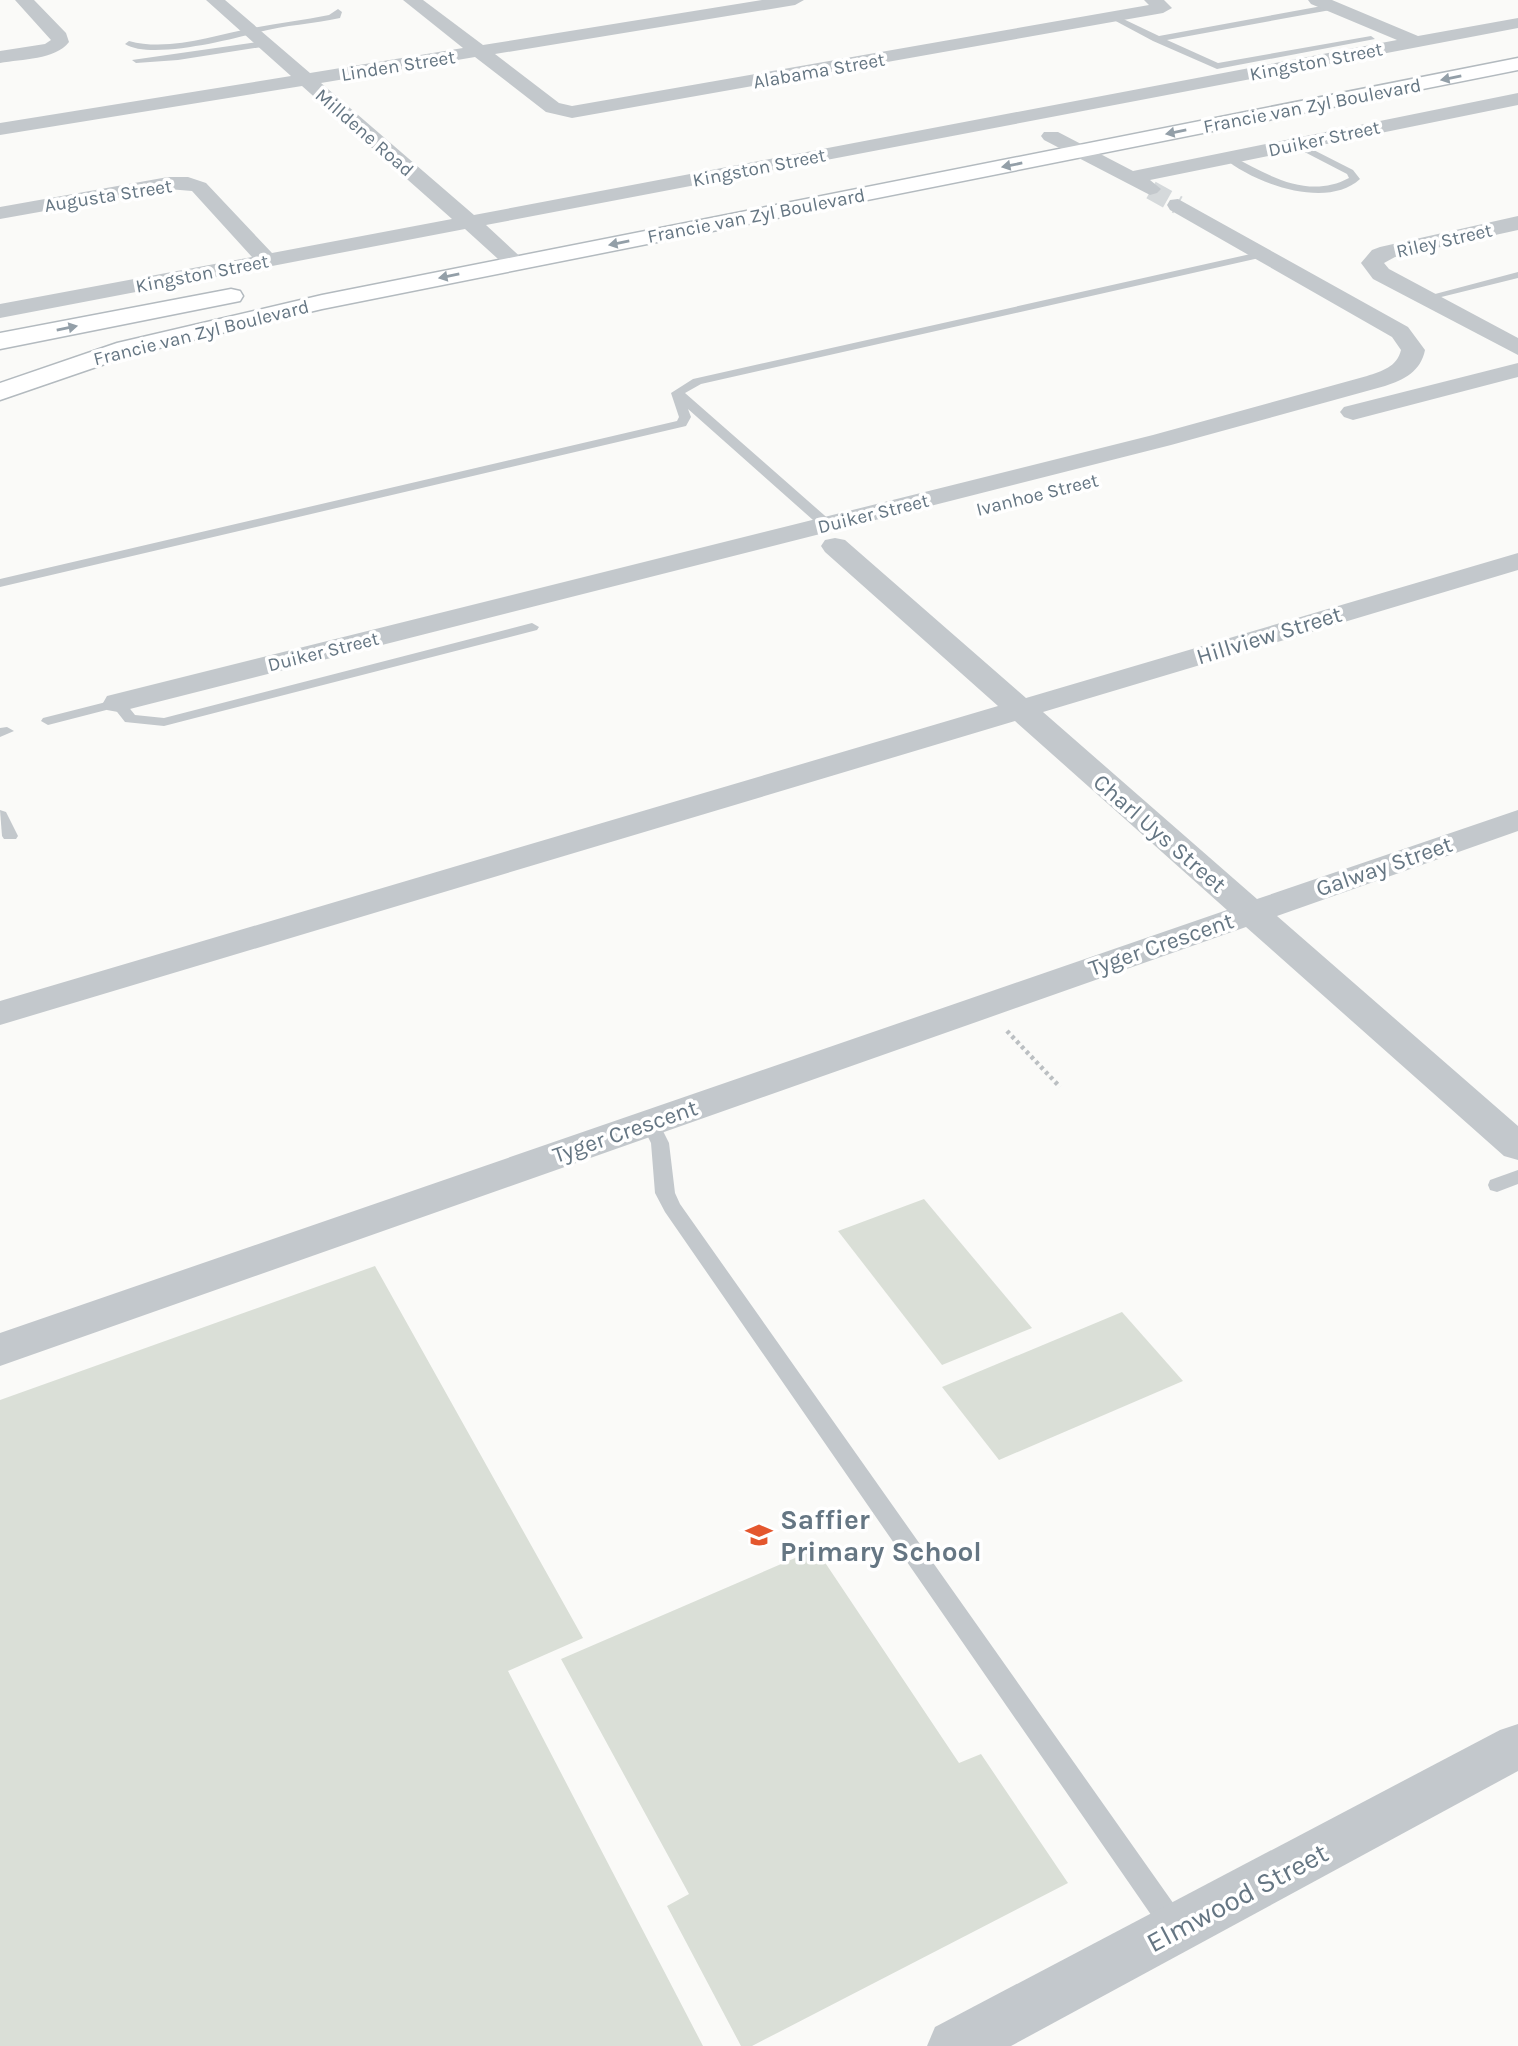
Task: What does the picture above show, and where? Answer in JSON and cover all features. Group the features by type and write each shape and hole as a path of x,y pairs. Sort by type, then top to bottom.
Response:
{"main road":[{"name":"Francie van Zyl Boulevard","path":"1258,95 1518,45"},
{"name":"Francie van Zyl Boulevard","path":"0,391 126,348 322,302 1518,64"},
{"path":"1024,141 1087,129"},
{"name":"Francie van Zyl Boulevard","path":"577,228 904,164"},
{"path":"468,250 522,239"},
{"name":"Francie van Zyl Boulevard","path":"0,341 252,292"},
{"path":"0,377 224,317 322,302"}],"street":[{"path":"0,57 50,48 60,42 60,37 24,0"},
{"name":"Milldene Road","path":"215,0 516,263"},
{"path":"412,0 478,52"},
{"name":"Linden Street","path":"0,129 795,0"},
{"name":"Alabama Street","path":"478,52 553,108 572,112 1163,8 1153,0"},
{"path":"1325,4 1416,42"},
{"name":"Kingston Street","path":"0,311 1518,23"},
{"name":"Duiker Street","path":"1130,178 1518,99"},
{"path":"1051,136 1151,190"},
{"name":"Augusta Street","path":"0,213 168,183 188,183 199,187 267,260"},
{"name":"Duiker Street","path":"118,703 831,536 1376,381 1398,372 1410,362 1413,350 1400,332 1178,205"},
{"name":"Riley Street","path":"1425,298 1381,274 1373,263 1380,255 1518,223"},
{"path":"1425,298 1518,348"},
{"name":"Ivanhoe Street","path":"544,623 831,536 1518,370"},
{"name":"Charl Uys Street","path":"831,536 1019,710 1518,1146"},
{"name":"Hillview Street","path":"1019,710 1518,561"},
{"path":"0,1013 1019,710"},
{"name":"Galway Street","path":"1251,912 1518,820"},
{"name":"Tyger Crescent","path":"0,1350 1251,912"},
{"name":"Elmwood Street","path":"955,2046 1518,1746"}],"lane":[{"path":"1156,39 1325,4"},
{"path":"136,60 178,57 337,16 338,12"},
{"path":"1114,18 1209,64 1223,66 1371,38"},
{"path":"129,44 134,47 151,47 256,36"},
{"path":"1229,158 1292,189 1316,191 1355,179 1350,172 1296,144"},
{"path":"677,393 690,383 706,379 1264,254"},
{"path":"1425,298 1518,275"},
{"path":"677,393 831,536"},
{"path":"0,583 682,423 685,417 677,393"},
{"path":"118,703 130,719 164,722 544,623"},
{"name":"Duiker Street","path":"48,721 118,703"},
{"path":"0,815 10,836"},
{"path":"649,1123 660,1143 664,1193 672,1207 1176,1930"},
{"path":"1497,1185 1518,1177"}],"path":[{"path":"983,1006 1060,1087"}],"shaded area":[{"path":"924,1199 1032,1328 942,1365 838,1231"},
{"path":"375,1266 583,1638 508,1671 703,2046 0,2046 0,1400"},
{"path":"1122,1312 1183,1381 999,1460 942,1387"},
{"path":"816,1549 959,1763 981,1754 1068,1883 752,2046 741,2046 667,1906 689,1894 561,1659"}],"tunnel":[{"path":"1151,190 1178,205"}],"place":[{"name":"Saffier Primary School","path":"759,1535"}]}
